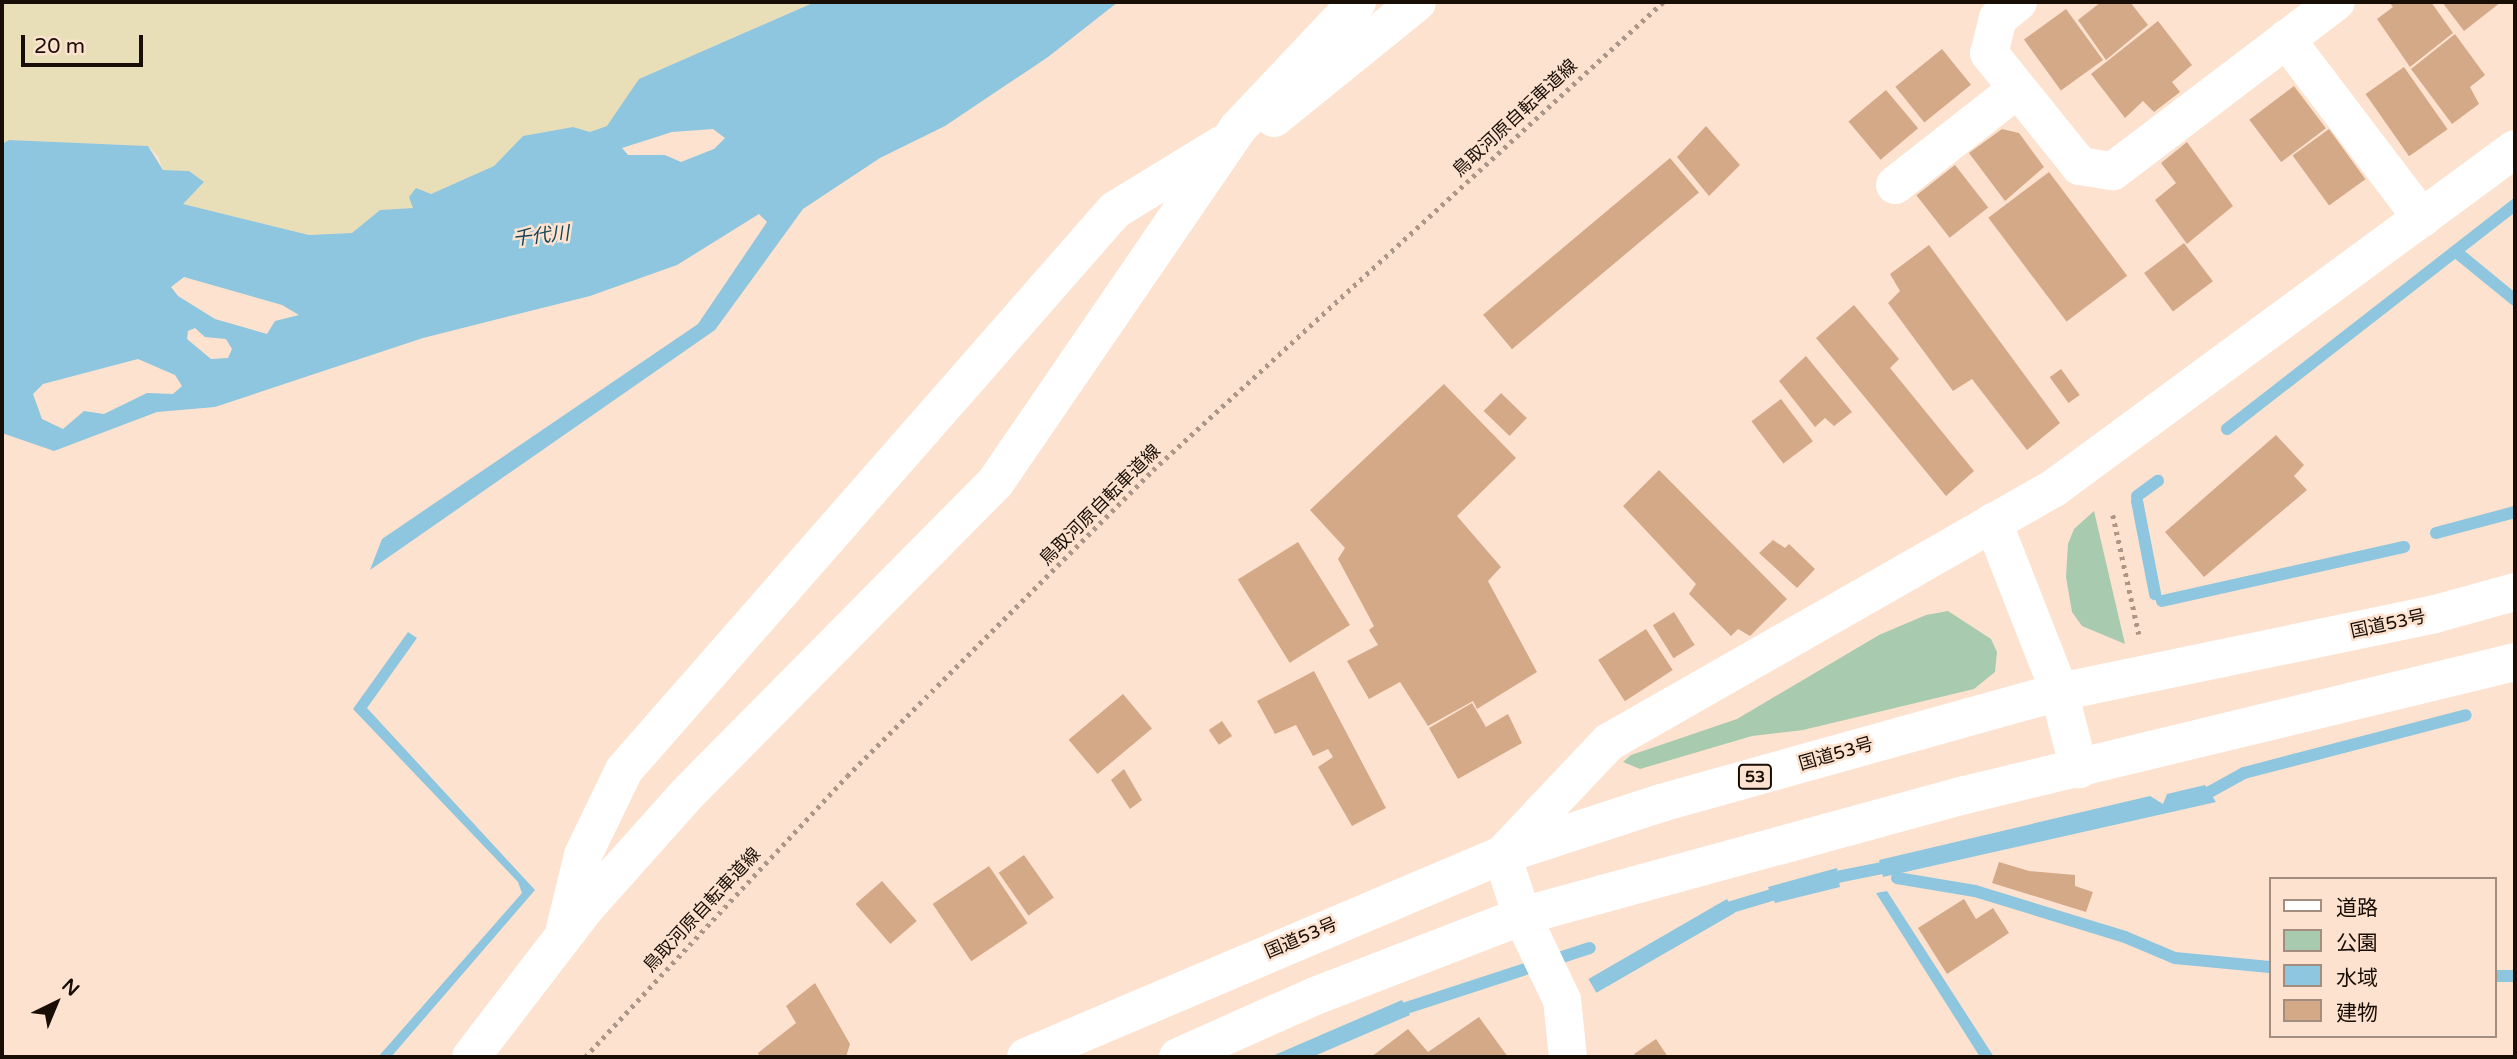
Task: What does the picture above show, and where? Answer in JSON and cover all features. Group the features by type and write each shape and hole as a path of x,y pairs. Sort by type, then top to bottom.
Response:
{"main road":[{"path":"471,1057 565,934 689,792 995,483 1228,141 1357,2"},
{"path":"565,934 566,911 583,855 633,760 1115,210 1228,141 1278,116 1417,2"},
{"path":"2018,2 1998,18 1989,53 2015,90 2080,166 2113,171 2336,2"},
{"path":"2286,39 2422,218"},
{"path":"1895,185 2015,90"},
{"path":"1568,1057 1562,1000 1522,916 1502,855 1609,742 2054,488 2515,149"},
{"path":"1993,522 2059,692 2079,769"},
{"name":"国道53号","path":"1026,1057 1502,855 1661,803 2059,692 2435,614 2515,592"},
{"path":"1178,1057 1315,996 1522,916 1965,796 2515,662"}],"path":[{"name":"鳥取河原自転車道線","path":"585,1057 847,776 1153,470 1663,2"},
{"path":"2113,515 2140,638 2152,638"}],"green space":[{"path":"2094,511 2125,644 2082,626 2072,612 2066,577 2068,544 2074,529"},
{"path":"1948,611 1991,639 1997,652 1995,672 1974,689 1803,730 1752,736 1640,769 1623,762 1631,755 1737,719 1879,635 1926,615"}],"sand":[{"path":"2,2 815,2 639,79 608,126 590,132 573,127 523,136 494,166 431,194 413,208 380,210 352,233 309,235 182,204 204,183 189,171 163,170 158,156 148,146 9,140 2,144"}],"water":[{"name":"千代川","path":"815,2 1118,2 1048,57 945,126 880,158 803,209 715,330 370,570 382,539 698,324 767,222 759,214 677,265 590,296 423,338 215,407 157,412 54,451 2,433 2,144 9,140 148,146 163,170 189,171 204,182 183,204 309,235 352,233 380,210 413,208 409,197 416,188 431,194 494,166 523,136 573,127 590,132 607,126 639,79","holes":["713,129 725,138 714,149 681,162 665,155 628,155 622,148 672,132","184,277 282,305 299,315 275,321 267,334 215,319 178,296 171,287","195,328 205,337 226,339 232,349 228,358 211,359 187,339 188,331","138,359 175,375 182,386 173,394 147,393 104,414 84,411 63,429 42,419 33,394 43,384"]},
{"path":"408,632 417,638 367,708 535,890 391,1057 378,1057 522,893 518,882 353,709"},
{"path":"2205,785 2216,802 1883,877 1879,860 2150,796 2163,804 2167,794"},
{"path":"1837,868 1840,887 1775,903 1768,887"},
{"path":"1887,891 1994,1057 1980,1057 1876,893"},
{"path":"1727,899 1735,913 1596,993 1588,979"},
{"path":"1402,1000 1410,1015 1312,1057 1270,1057"}],"building":[{"path":"2101,2 2130,2 2148,25 2106,60 2078,20"},
{"path":"2389,2 2431,2 2453,33 2410,67 2377,19 2393,7"},
{"path":"2442,2 2501,2 2464,31"},
{"path":"2066,9 2103,60 2061,91 2024,40"},
{"path":"2158,21 2192,65 2172,82 2180,92 2154,112 2143,101 2125,118 2091,74"},
{"path":"2455,34 2485,75 2470,87 2479,104 2452,124 2411,69"},
{"path":"1942,49 1971,85 1924,123 1895,87"},
{"path":"2404,67 2448,129 2409,156 2365,94"},
{"path":"2294,86 2326,128 2281,162 2249,120"},
{"path":"1886,90 1918,128 1881,160 1848,121"},
{"path":"1706,126 1740,165 1709,196 1677,157"},
{"path":"2002,129 2019,133 2044,167 2005,201 1969,153"},
{"path":"2329,129 2365,179 2329,206 2293,155"},
{"path":"2187,142 2233,206 2187,244 2155,200 2176,183 2161,163"},
{"path":"1670,158 1699,192 1512,349 1483,315"},
{"path":"1955,165 1988,208 1950,238 1916,195"},
{"path":"2049,172 2127,276 2067,322 1988,218"},
{"path":"2184,243 2213,281 2173,311 2144,273"},
{"path":"1929,245 2060,423 2027,450 1972,379 1953,391 1888,303 1900,291 1890,274"},
{"path":"1854,305 1899,359 1890,368 1974,471 1946,496 1816,338"},
{"path":"1806,356 1852,412 1834,426 1825,418 1815,427 1779,381"},
{"path":"2061,369 2080,395 2068,403 2050,377"},
{"path":"1444,384 1516,458 1457,516 1501,567 1488,581 1537,672 1477,709 1473,701 1428,726 1400,682 1369,699 1347,661 1378,645 1369,630 1374,626 1338,559 1345,548 1310,510"},
{"path":"1501,393 1527,418 1510,436 1484,411"},
{"path":"1781,399 1813,441 1783,464 1751,421"},
{"path":"2276,435 2304,465 2294,476 2307,490 2204,577 2165,532"},
{"path":"1659,470 1787,599 1750,636 1738,629 1731,636 1689,594 1696,584 1623,506"},
{"path":"1773,540 1785,548 1789,544 1815,569 1797,588 1759,553"},
{"path":"1298,542 1350,625 1290,663 1238,580"},
{"path":"1674,612 1695,645 1673,658 1653,625"},
{"path":"1646,629 1673,670 1625,701 1598,660"},
{"path":"1314,671 1386,808 1352,826 1318,767 1333,757 1328,749 1313,756 1296,725 1275,734 1257,701"},
{"path":"1123,694 1152,728 1098,774 1069,740"},
{"path":"1472,703 1486,727 1508,714 1522,743 1458,779 1429,728"},
{"path":"1222,721 1232,736 1219,745 1209,730"},
{"path":"1124,769 1142,800 1130,809 1111,780"},
{"path":"1024,855 1054,898 1028,915 999,873"},
{"path":"1999,862 2029,871 2075,875 2075,886 2093,892 2086,912 1992,883"},
{"path":"989,866 1028,923 971,961 933,904"},
{"path":"882,881 917,921 890,944 856,904"},
{"path":"1964,899 1976,919 1993,908 2009,933 1947,974 1918,928"},
{"path":"815,983 850,1044 846,1057 760,1057 758,1053 796,1023 786,1006"},
{"path":"1479,1017 1508,1057 1371,1057 1408,1029 1428,1052"},
{"path":"1656,1039 1668,1057 1637,1057 1634,1054"}],"waterway":[{"path":"2227,429 2515,205"},
{"path":"2460,255 2515,300"},
{"path":"2137,496 2158,481"},
{"path":"2137,501 2155,594"},
{"path":"2436,533 2515,512"},
{"path":"2162,601 2404,547"},
{"path":"2195,800 2244,773 2466,715"},
{"path":"1822,880 1897,865"},
{"path":"1897,878 1975,891 2125,937 2175,958 2268,967"},
{"path":"1718,911 1788,890"},
{"path":"1391,1013 1590,948"},
{"path":"2496,976 2515,976"}]}
